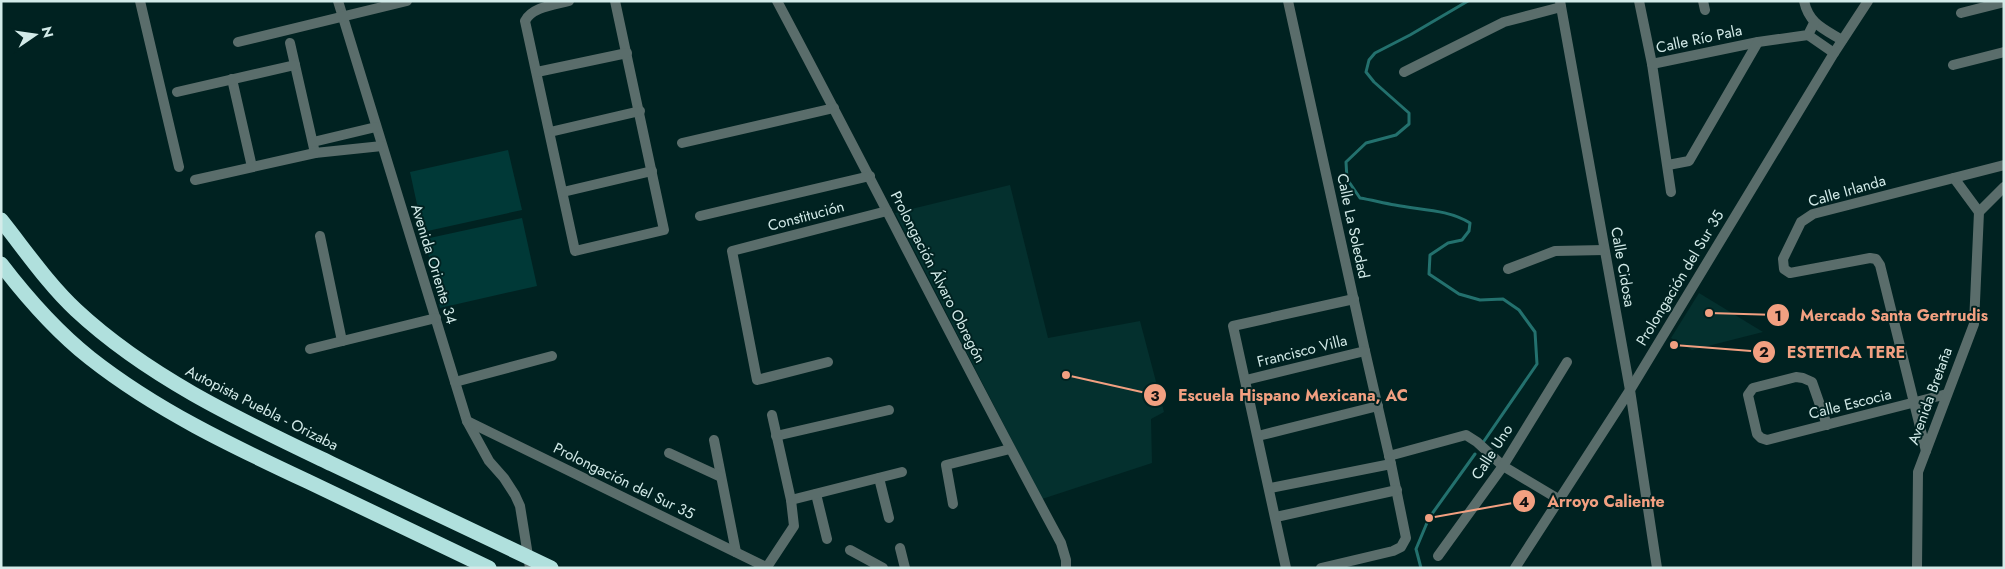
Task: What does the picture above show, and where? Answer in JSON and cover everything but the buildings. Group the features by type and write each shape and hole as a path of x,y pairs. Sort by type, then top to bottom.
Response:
{"highway":[{"name":"Autopista Puebla - Orizaba","path":"1,220 75,309 127,352 174,384 286,442 551,568"},
{"path":"1,264 23,292 57,329 88,357 130,388 173,414 237,448 489,568"}],"street":[{"path":"140,1 179,167"},
{"name":"Avenida Oriente 34","path":"338,1 467,421 489,461 504,478 520,506 530,568"},
{"path":"238,42 407,1"},
{"path":"569,1 528,14 525,21 576,251 664,230 615,1"},
{"name":"Prolongación Álvaro Obregón","path":"777,1 870,176 1010,449 1061,543 1066,560 1066,568"},
{"name":"Calle La Soledad","path":"1288,1 1397,490 1406,538 1401,547 1393,551 1320,568"},
{"path":"1639,1 1652,64"},
{"path":"1804,1 1806,10 1814,23 1842,40"},
{"path":"1858,1 1861,12"},
{"name":"Prolongación del Sur 35","path":"1515,568 1630,390 1834,53 1868,1"},
{"path":"1962,12 2004,2"},
{"path":"1404,72 1504,22 1561,4"},
{"name":"Calle Cidosa","path":"1561,4 1630,390 1657,568"},
{"path":"1814,23 1808,35 1834,53"},
{"name":"Calle Río Pala","path":"1671,192 1652,64 1758,42 1808,35"},
{"path":"1668,165 1689,160 1758,42"},
{"path":"290,43 315,153"},
{"path":"1953,65 2004,52"},
{"path":"537,72 627,53"},
{"path":"177,92 295,64"},
{"path":"232,79 252,167"},
{"path":"682,143 834,108"},
{"path":"550,132 640,111"},
{"path":"312,142 376,127"},
{"path":"195,180 315,153 382,146"},
{"name":"Calle Irlanda","path":"1926,451 1880,265 1876,259 1870,258 1790,273 1784,269 1783,259 1801,222 1813,214 2004,165"},
{"path":"563,192 652,171"},
{"path":"700,216 870,176"},
{"path":"1954,178 1978,212 2004,187"},
{"name":"Constitución","path":"828,362 757,380 732,251 887,211"},
{"name":"Avenida Bretaña","path":"1917,568 1918,472 1974,324 1978,212"},
{"path":"320,236 342,341"},
{"path":"1508,268 1556,251 1604,250"},
{"path":"1286,568 1233,326 1354,298"},
{"path":"310,349 436,318"},
{"name":"Francisco Villa","path":"1246,380 1365,352"},
{"path":"455,382 552,356"},
{"name":"Calle Uno","path":"1438,556 1503,466 1567,362"},
{"name":"Calle Escocia","path":"1827,425 1812,382 1803,378 1796,377 1753,388 1749,391 1748,395 1757,434 1767,440 1827,425 1947,394"},
{"path":"1258,436 1378,406"},
{"path":"776,436 888,410"},
{"path":"767,567 794,526 791,500 772,415"},
{"name":"Prolongación del Sur 35","path":"467,421 767,567"},
{"path":"1270,488 1390,460 1466,435 1477,442 1503,466 1560,500"},
{"path":"714,440 736,552"},
{"path":"953,504 946,465 1010,449"},
{"path":"669,453 721,477"},
{"path":"791,500 902,472"},
{"path":"879,478 889,518"},
{"path":"1276,518 1397,490"},
{"path":"816,494 827,539"},
{"path":"900,548 905,568"},
{"path":"850,550 883,568"}],"shaded area":[{"path":"508,150 522,210 423,232 410,172"},
{"path":"1010,185 1048,338 1140,321 1164,412 1151,419 1152,463 1042,499 895,213"},
{"path":"522,218 537,286 440,308 425,239"},
{"path":"1699,293 1763,332 1692,350 1671,338"}],"waterway":[{"path":"1468,1 1375,53 1369,60 1366,72 1374,82 1409,113 1409,124 1396,135 1366,143 1346,162 1347,179 1360,198 1404,207 1443,212 1470,223 1469,231 1462,240 1448,243 1430,255 1429,274 1459,294 1480,300 1503,299 1519,310 1535,332 1537,364 1482,444"},
{"path":"1421,568 1416,549 1429,518 1475,454"}],"place":[{"name":"Mercado Santa Gertrudis","path":"1709,313"},
{"name":"ESTETICA TERE","path":"1674,345"},
{"name":"Escuela Hispano Mexicana, AC","path":"1066,375"},
{"name":"Arroyo Caliente","path":"1429,518"}]}
